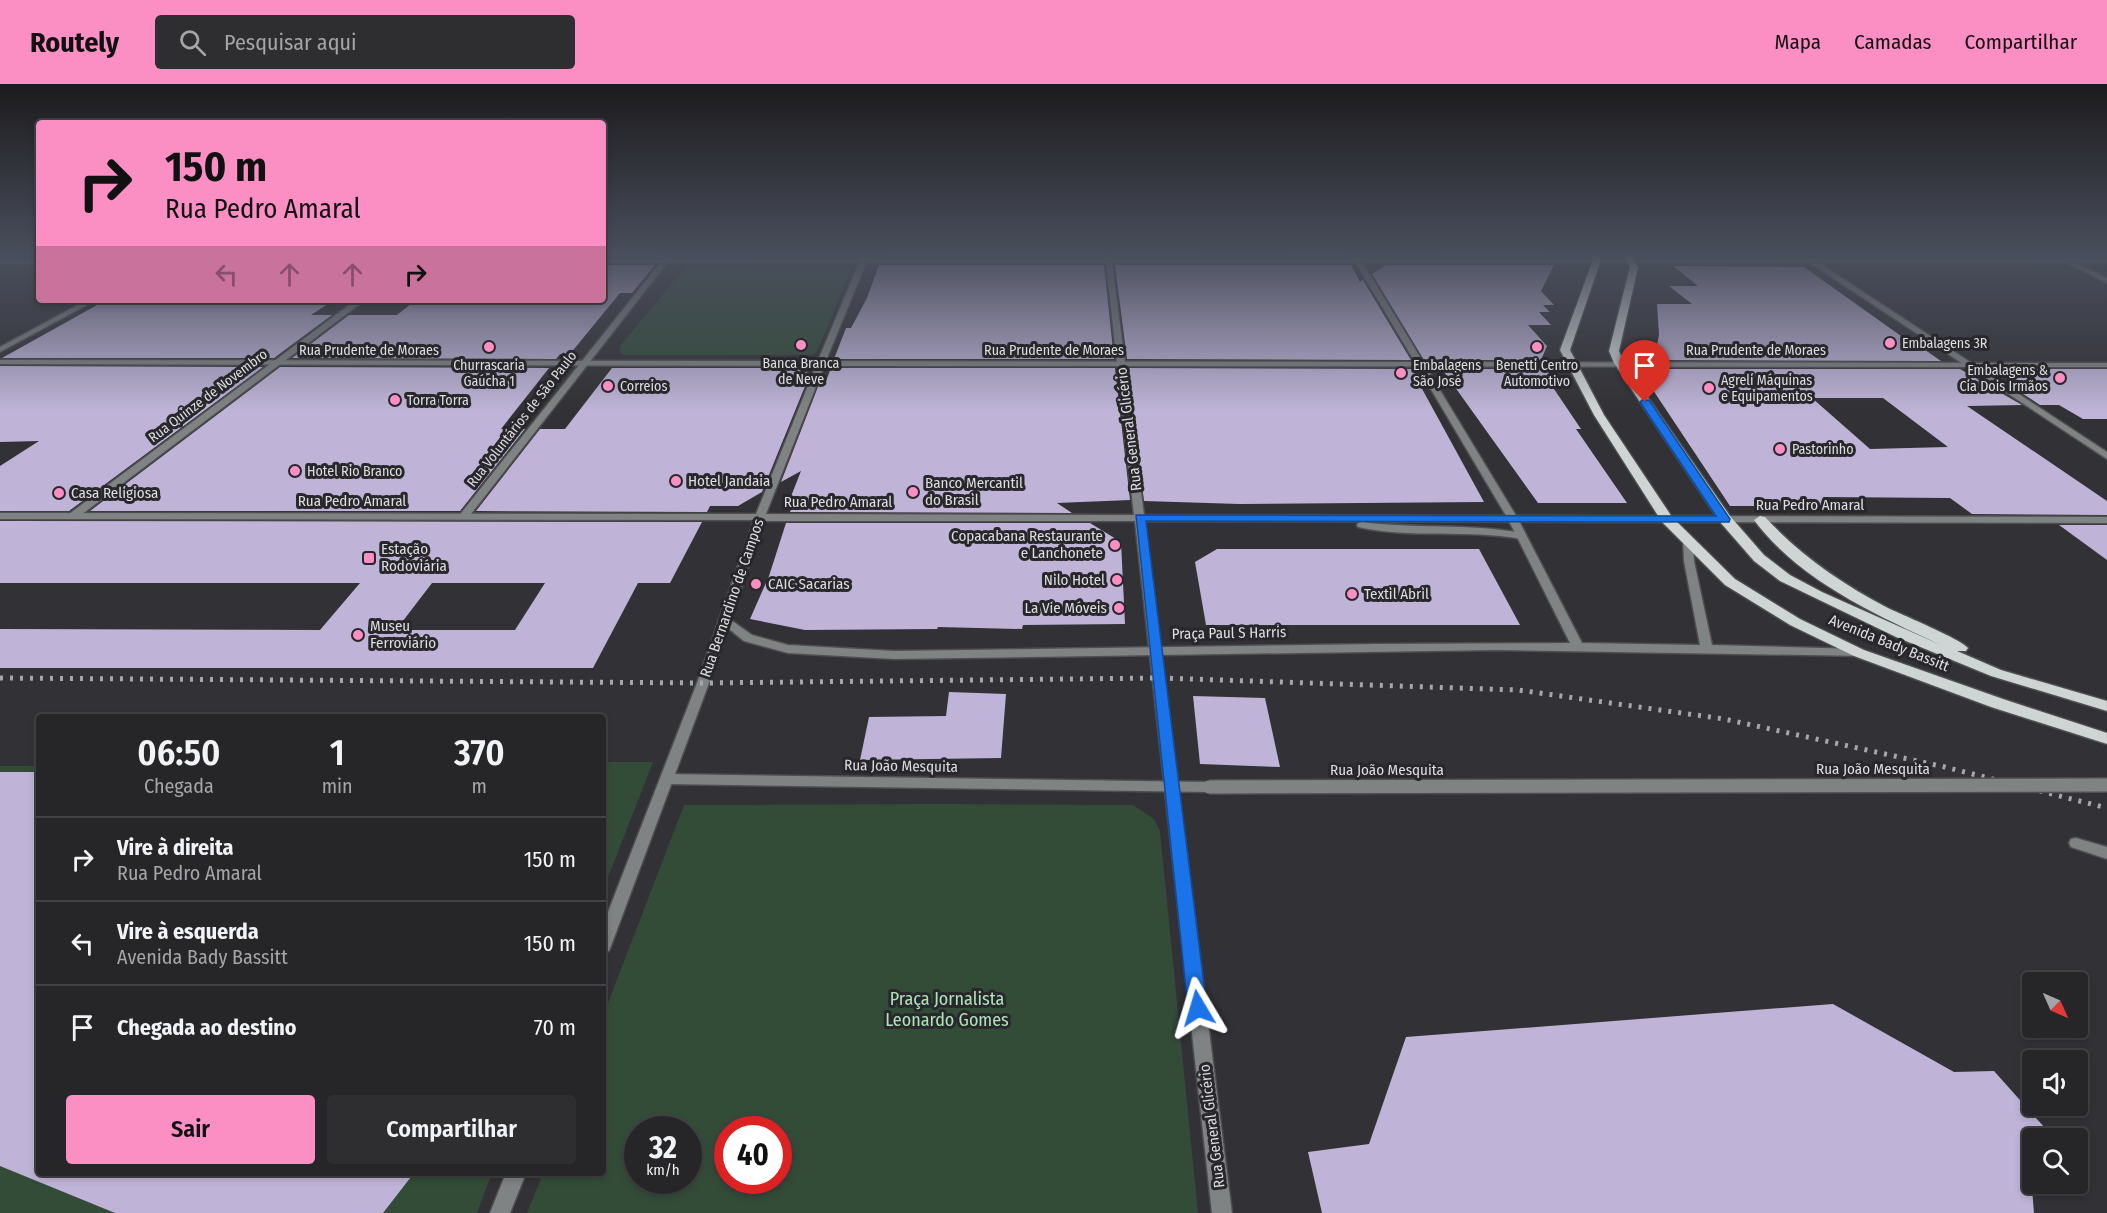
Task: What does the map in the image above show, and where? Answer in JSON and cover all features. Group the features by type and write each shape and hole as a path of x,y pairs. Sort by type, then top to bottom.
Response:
{"main road":[{"name":"Avenida Bady Bassitt","path":"1579,306 1565,350 1599,415 1667,519 1730,582 1764,605 1859,653 1997,703 2107,739"},
{"path":"1619,363 1614,351 1625,306"},
{"name":"Avenida Bady Bassitt","path":"1619,363 1725,519 1759,558 1785,578 1901,634 1996,673 2107,706"},
{"path":"1760,520 1775,539 1807,563 1868,602 1907,623 2074,696"}],"street":[{"path":"0,350 82,306"},
{"name":"Rua Quinze de Novembro","path":"73,516 274,363 354,306"},
{"name":"Rua Voluntários de São Paulo","path":"463,516 629,306"},
{"name":"Rua Bernardino de Campos","path":"606,938 667,778 760,517 845,306"},
{"name":"Rua General Glicério","path":"1115,306 1222,1213"},
{"path":"1386,306 1513,519 1558,612 1578,646"},
{"path":"1878,306 2107,456"},
{"name":"Rua Prudente de Moraes","path":"0,362 2107,365"},
{"name":"Rua Pedro Amaral","path":"0,516 2107,520"},
{"path":"1325,518 1394,529 1481,528 1521,536"},
{"path":"1688,539 1689,561 1706,646"},
{"name":"Praça Paul S Harris","path":"724,620 748,638 788,649 894,655 1578,646 1706,646 1859,653"},
{"name":"Rua João Mesquita","path":"667,778 1209,787 2107,785"},
{"path":"2076,843 2107,853"},
{"path":"500,1213 515,1176"}],"green space":[{"path":"654,306 836,306 817,352 812,355 624,355 620,352 620,346"},
{"path":"606,762 653,762 606,882"},
{"path":"0,766 36,766 36,1176 491,1176 477,1213 0,1213"},
{"name":"Praça Jornalista Leonardo Gomes","path":"684,805 1133,805 1154,819 1160,831 1198,1213 527,1213 542,1176 606,1176 606,1008"}],"building":[{"path":"96,306 325,306 311,315 332,315 274,358 2,358"},
{"path":"409,306 610,306 570,354 560,354 556,359 292,358 349,315 397,315"},
{"path":"863,306 1108,306 1114,359 834,359 846,328 851,328"},
{"path":"1120,306 1378,306 1411,360 1127,359"},
{"path":"1391,306 1544,306 1550,312 1539,312 1551,325 1528,325 1547,346 1541,360 1424,360"},
{"path":"1657,306 1858,306 1941,361 1654,360 1659,335"},
{"path":"0,366 263,367 69,511 0,511 0,466 39,441 0,442"},
{"path":"280,367 549,368 501,429 525,429 460,511 90,511"},
{"path":"612,368 797,368 810,374 762,492 738,506 710,506 707,512 476,511 540,429 565,429"},
{"path":"831,368 1115,368 1130,500 1057,503 1072,513 790,512 793,505 788,504 801,471 781,482 821,379 826,381"},
{"path":"1128,368 1416,369 1419,373 1415,376 1484,502 1239,504 1144,501"},
{"path":"1442,369 1546,369 1558,386 1552,386 1581,429 1576,429 1627,503 1538,503"},
{"path":"1652,369 1960,369 2022,405 1967,406 2107,501 2107,515 1972,514 1950,498 1823,497 1831,506 1730,506 1649,384","holes":["1812,398 1883,398 1948,447 1870,449"]},
{"path":"2019,369 2107,369 2107,419 2083,419 2059,405 2040,405 2006,383"},
{"path":"0,521 702,522 670,583 638,583 593,668 0,668 0,629 320,630 360,583 0,583","holes":["432,583 545,583 515,630 396,630"]},
{"path":"786,523 1090,523 1121,542 1125,624 1023,625 1022,629 938,627 937,629 805,630 750,619 769,576"},
{"path":"2059,525 2107,525 2107,560"},
{"name":"Textil Abril","path":"1217,549 1479,549 1520,625 1206,625 1195,562"},
{"path":"949,692 1006,694 1001,758 860,760 869,717 946,716"},
{"path":"1193,696 1265,698 1280,767 1200,764"},
{"path":"0,772 36,772 36,1176 412,1176 383,1213 115,1213 0,1166"},
{"path":"1833,1004 1954,1072 1994,1071 2022,1102 2022,1116 2034,1116 2045,1128 2022,1128 2022,1194 2032,1194 2034,1213 1322,1213 1308,1152 1369,1144 1406,1037"}],"railway":[{"path":"0,678 703,683 1160,678 1518,690 1724,719 1945,767 2107,808"}],"place":[{"name":"Embalagens 3R","path":"1890,343"},
{"name":"Banca Branca de Neve","path":"801,345"},
{"name":"Churrascaria Gaúcha 1","path":"489,347"},
{"name":"Benetti Centro Automotivo","path":"1537,347"},
{"name":"Embalagens São José","path":"1401,373"},
{"name":"Embalagens & Cia Dois Irmãos","path":"2060,378"},
{"name":"Correios","path":"608,386"},
{"name":"Agreli Máquinas e Equipamentos","path":"1709,388"},
{"name":"Torra Torra","path":"395,400"},
{"name":"Pastorinho","path":"1780,449"},
{"name":"Hotel Rio Branco","path":"295,471"},
{"name":"Hotel Jandaia","path":"676,481"},
{"name":"Banco Mercantil do Brasil","path":"913,492"},
{"name":"Casa Religiosa","path":"59,493"},
{"name":"Copacabana Restaurante e Lanchonete","path":"1115,545"},
{"name":"Estação Rodoviária","path":"369,558"},
{"name":"Nilo Hotel","path":"1117,580"},
{"name":"CAIC Sacarias","path":"756,584"},
{"name":"Textil Abril","path":"1352,594"},
{"name":"La Vie Móveis","path":"1119,608"},
{"name":"Museu Ferroviário","path":"358,635"}],"route":[{"path":"1198,1008 1140,518 1725,519 1645,402"}]}
